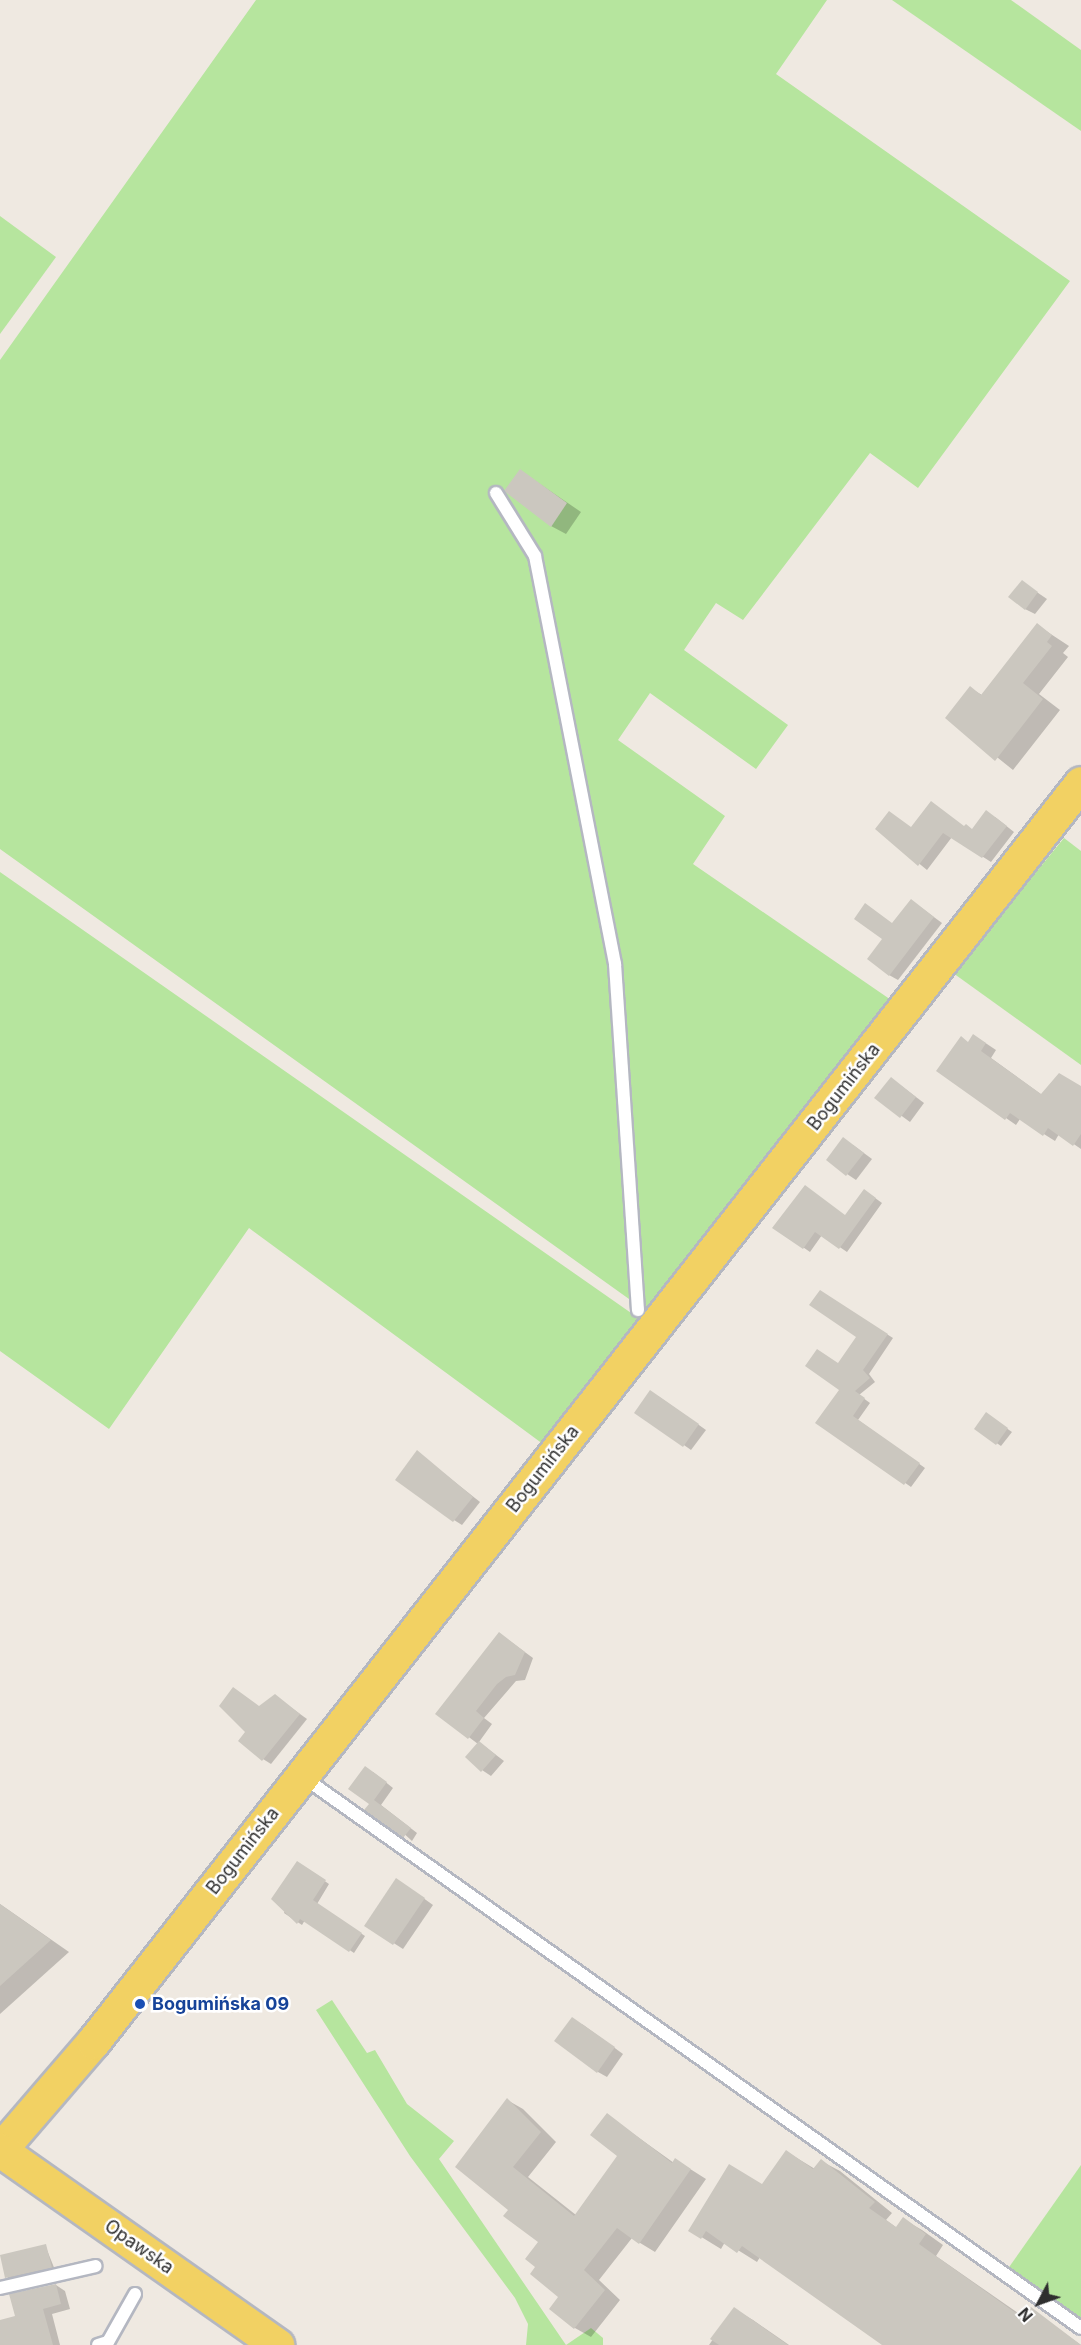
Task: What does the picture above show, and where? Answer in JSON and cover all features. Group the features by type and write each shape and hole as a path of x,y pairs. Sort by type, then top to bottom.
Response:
{"main road":[{"name":"Bogumińska","path":"0,2150 87,2049 1081,783"},
{"name":"Opawska","path":"0,2150 277,2345"}],"lane":[{"path":"496,493 535,556 615,964 638,1310"},
{"path":"302,1776 1081,2328"},
{"path":"0,2288 96,2266"},
{"path":"98,2345 108,2342 135,2294"}],"green space":[{"path":"256,0 827,0 776,74 1070,281 918,488 870,453 743,620 716,603 684,650 788,725 756,769 650,693 618,740 725,816 693,864 894,1002 651,1309 636,1304 0,849 0,360"},
{"path":"892,0 1011,0 1081,50 1081,131"},
{"path":"0,216 56,257 0,334"},
{"path":"1064,838 1081,851 1081,1065 953,973"},
{"path":"0,872 644,1322 547,1447 249,1228 109,1429 0,1351"},
{"path":"332,2000 367,2053 375,2050 407,2104 454,2141 439,2159 566,2345 526,2345 528,2324 515,2298 410,2156 316,2010"},
{"path":"1081,2165 1081,2322 1007,2270"},
{"path":"591,2328 603,2338 603,2345 566,2345"}],"building":[{"path":"520,469 567,503 551,527 504,491"},
{"path":"1022,580 1038,592 1025,610 1008,597"},
{"path":"1037,623 1052,635 1047,642 1052,646 1023,683 1043,699 995,761 945,718 970,686 981,695"},
{"path":"931,801 964,826 966,824 972,829 986,810 1007,826 982,858 943,833 918,866 875,829 889,811 911,827"},
{"path":"911,899 934,917 889,976 867,959 882,939 854,919 865,903 892,923"},
{"path":"973,1034 986,1043 981,1051 1041,1094 1059,1073 1081,1086 1081,1134 1073,1146 1048,1128 1043,1136 1010,1113 1005,1120 936,1071 961,1036 968,1042"},
{"path":"891,1077 916,1097 900,1118 874,1098"},
{"path":"843,1137 864,1153 846,1176 826,1160"},
{"path":"805,1185 845,1215 864,1189 876,1198 839,1249 815,1232 803,1249 772,1228"},
{"path":"820,1290 888,1334 863,1370 870,1378 855,1391 865,1398 853,1416 920,1463 904,1485 815,1423 839,1390 805,1366 817,1349 838,1363 856,1337 809,1305"},
{"path":"650,1390 699,1424 683,1447 634,1413"},
{"path":"986,1412 1008,1428 996,1445 974,1429"},
{"path":"417,1450 473,1497 453,1522 395,1480"},
{"path":"499,1632 525,1652 515,1675 506,1677 497,1684 476,1711 484,1718 468,1739 435,1714"},
{"path":"233,1687 259,1706 275,1694 300,1714 262,1761 238,1741 245,1732 219,1706"},
{"path":"479,1741 496,1755 481,1772 465,1757"},
{"path":"365,1766 387,1782 374,1800 411,1828 403,1838 364,1810 369,1804 348,1789"},
{"path":"297,1861 326,1880 313,1900 362,1933 349,1952 300,1919 297,1924 271,1899"},
{"path":"396,1878 425,1898 393,1945 364,1926"},
{"path":"0,1904 51,1940 0,1986"},
{"path":"572,2017 615,2047 597,2073 554,2041"},
{"path":"507,2098 541,2132 513,2167 574,2216 617,2156 590,2135 607,2113 672,2163 675,2158 691,2169 639,2244 617,2228 584,2270 605,2290 574,2329 549,2309 558,2297 530,2274 535,2267 525,2259 538,2242 503,2216 508,2210 455,2167"},
{"path":"786,2150 813,2169 821,2159 875,2202 869,2208 896,2227 903,2217 926,2234 919,2244 1023,2318 1031,2307 1081,2345 882,2345 742,2246 737,2253 706,2231 701,2239 688,2231 729,2164 762,2184"},
{"path":"46,2244 52,2268 5,2278 0,2255"},
{"path":"56,2284 61,2304 43,2309 53,2345 0,2345 0,2320 15,2316 9,2294"},
{"path":"734,2307 788,2345 719,2345 710,2339"}],"place":[{"name":"Bogumińska 09","path":"140,2004"}]}
